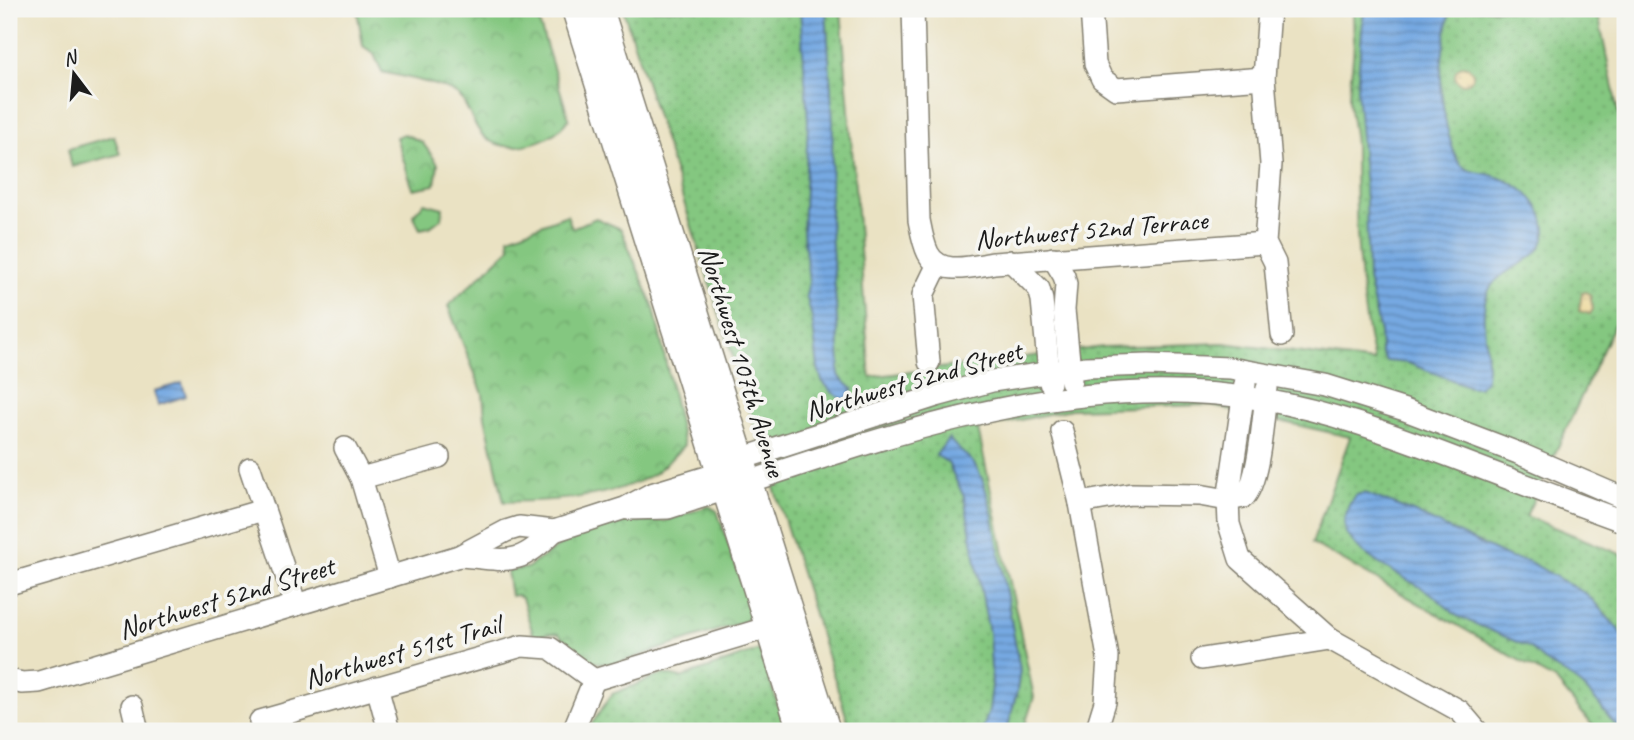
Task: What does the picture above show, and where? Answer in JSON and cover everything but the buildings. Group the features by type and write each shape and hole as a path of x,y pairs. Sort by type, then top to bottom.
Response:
{"main road":[{"name":"Northwest 107th Avenue","path":"575,9 734,476"},
{"name":"Northwest 107th Avenue","path":"600,9 734,476 780,624 802,731"},
{"name":"Northwest 107th Avenue","path":"780,624 827,731"}],"street":[{"path":"913,9 919,220 933,259 923,295 929,362"},
{"path":"1091,9 1095,64 1102,79 1116,89 1264,78"},
{"path":"1269,9 1264,78 1272,164 1265,243 1275,263 1282,335"},
{"name":"Northwest 52nd Terrace","path":"933,259 957,269 1011,261 1265,243"},
{"path":"1065,291 1079,267 1093,256"},
{"path":"1053,258 1064,276 1065,291 1070,369 1062,398 1048,372 1040,295 1046,267 1053,258"},
{"path":"1011,261 1040,295"},
{"path":"1040,295 1065,291"},
{"name":"Northwest 52nd Street","path":"734,476 760,453 957,390 1070,369 1149,365 1247,370 1325,385 1378,401 1518,453 1625,499"},
{"path":"1247,370 1228,500 1229,524 1240,559 1330,639 1460,711 1477,731"},
{"path":"1080,503 1130,494 1199,495 1228,500 1237,499 1248,492 1256,461 1270,374"},
{"name":"Northwest 52nd Street","path":"9,680 22,683 39,682 390,577 459,556 495,535 519,527 554,531 625,509 667,508 734,476 959,416 1062,398 1159,391 1243,398 1323,413 1395,436 1625,522"},
{"path":"1062,431 1080,503 1108,657 1105,702 1096,731"},
{"path":"345,448 361,478 390,577"},
{"path":"361,478 439,457"},
{"path":"1235,458 1256,461"},
{"path":"250,468 296,604"},
{"path":"9,584 262,510"},
{"name":"Northwest 52nd Street","path":"459,556 502,559 524,557 554,531"},
{"path":"495,535 502,559"},
{"path":"573,731 594,680 780,624"},
{"path":"1202,659 1330,639"},
{"name":"Northwest 51st Trail","path":"256,726 377,687 522,646 550,648 594,680"},
{"path":"377,687 389,731"},
{"path":"132,706 138,731"},
{"path":"256,726 278,727 280,731"}],"green space":[{"path":"535,9 569,119 555,133 531,144 505,146 490,141 480,132 463,101 454,93 382,72 374,54 363,46 357,10"},
{"path":"623,9 841,9 870,377 1103,347 1224,343 1374,362 1361,282 1355,142 1349,100 1354,45 1353,9 1597,9 1625,147 1625,302 1526,516 1625,556 1625,731 1597,731 1556,681 1312,543 1350,437 1207,405 1071,409 978,429 1034,697 1023,731 851,731"},
{"path":"404,134 422,142 438,164 435,185 413,189 396,137"},
{"path":"114,136 120,154 72,167 68,149"},
{"path":"424,203 443,208 442,218 430,227 420,229 413,215"},
{"path":"567,215 572,228 596,218 621,229 654,308 684,446 652,475 617,489 580,497 504,502 485,417 483,394 448,306 510,248 509,237"},
{"path":"709,506 717,511 751,610 746,621 614,664 597,663 582,657 559,634 549,633 534,637 522,598 511,596 507,571 527,568 566,541 586,531 623,522 665,521"},
{"path":"759,650 787,731 587,731 612,694 663,674 681,678"}],"sand":[{"path":"1464,66 1470,69 1473,75 1470,81 1464,84 1458,81 1455,75 1458,69"},
{"path":"1582,293 1590,295 1593,309 1590,314 1579,311"}],"water":[{"path":"800,9 826,9 833,122 830,217 839,372 841,378 853,389 847,399 843,400 822,381 806,295 809,282 803,232 808,121"},
{"path":"1364,9 1450,9 1441,80 1445,118 1455,155 1468,170 1501,178 1519,187 1533,201 1543,218 1544,240 1539,249 1502,275 1488,292 1484,313 1487,371 1485,382 1478,387 1470,387 1408,363 1386,361 1381,352 1380,333 1368,279 1366,200 1357,88"},
{"path":"182,383 186,396 158,405 154,391"},
{"path":"949,438 977,469 992,513 1020,670 1007,731 982,731 989,711 992,685 989,633 964,497 948,463 936,455"},
{"path":"1365,493 1413,512 1510,558 1528,561 1588,595 1625,637 1625,731 1621,731 1581,685 1542,659 1531,648 1457,616 1432,594 1359,549 1346,533 1344,521 1349,505 1356,495"}]}
